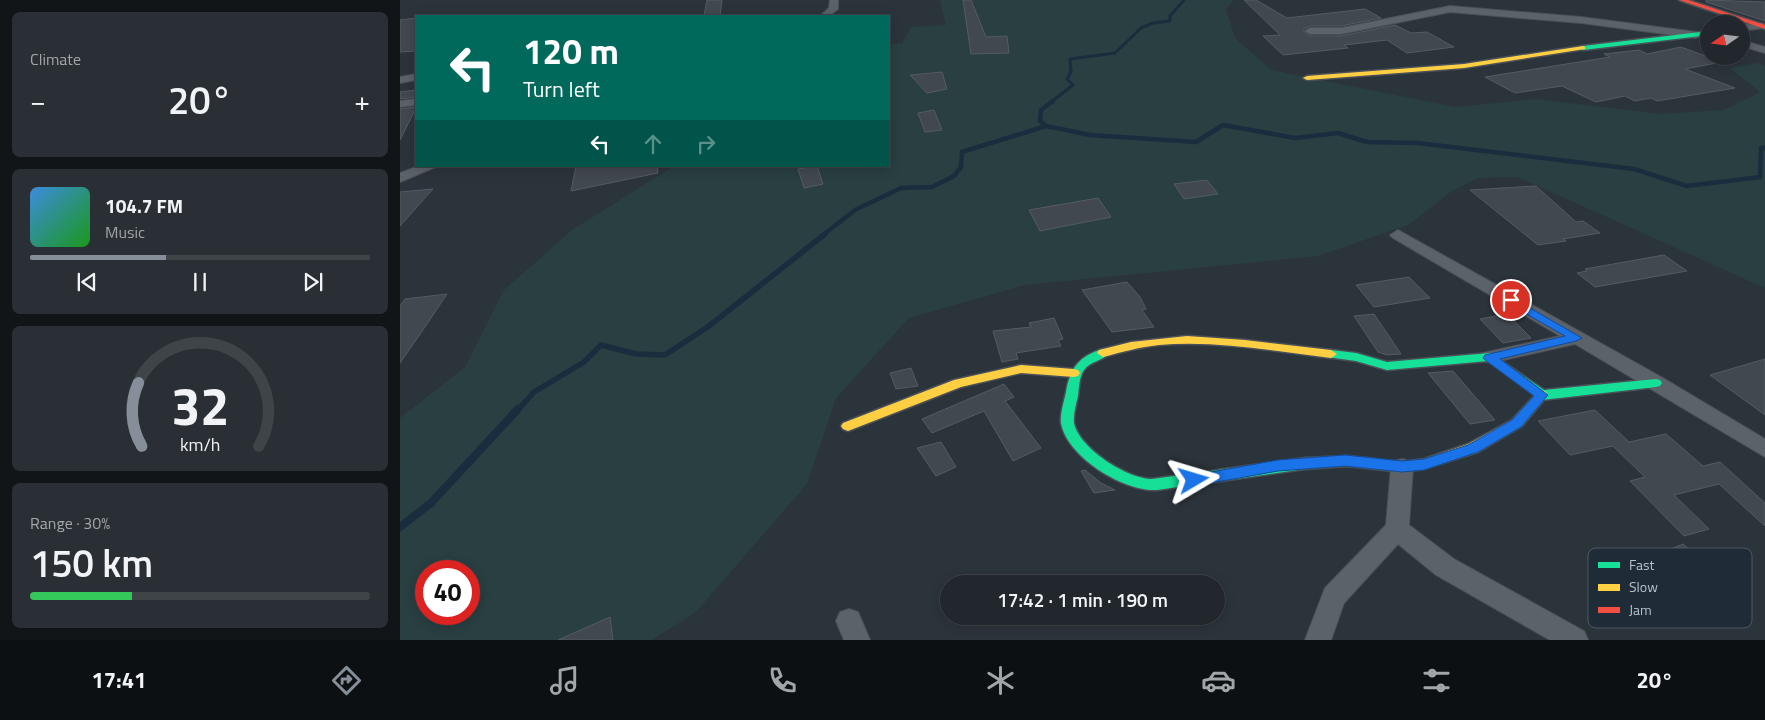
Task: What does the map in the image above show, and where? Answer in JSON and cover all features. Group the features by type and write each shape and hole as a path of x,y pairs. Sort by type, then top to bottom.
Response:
{"street":[{"path":"825,15 833,9 834,0"},
{"path":"1682,0 1763,26"},
{"path":"1310,31 1341,31 1450,9 1581,20 1696,35"},
{"path":"1750,27 1763,26"},
{"path":"1307,78 1464,66 1597,46 1700,34"},
{"path":"1750,46 1765,50"},
{"path":"400,80 415,77"},
{"path":"400,104 415,102"},
{"path":"400,178 429,167"},
{"path":"1398,235 1765,449"},
{"path":"1542,395 1516,423 1473,448 1424,464 1402,467 1345,461 1278,466 1210,479 1144,484 1113,473 1087,452 1076,439 1068,422 1074,373 1086,359 1128,345 1200,340 1356,357 1387,366 1490,358 1576,338"},
{"path":"1490,358 1542,395 1656,384"},
{"path":"848,426 958,383 1021,370 1074,373"},
{"path":"1318,640 1334,596 1397,529 1402,467"},
{"path":"1397,529 1445,567 1575,640"}],"green space":[{"path":"940,0 1234,0 1226,9 1235,38 1271,70 1455,107 1536,99 1660,114 1724,110 1760,92 1730,68 1758,63 1765,66 1765,288 1518,177 1478,178 1452,191 1408,225 1318,256 1025,285 909,318 836,398 807,484 696,612 652,640 400,640 400,418 465,367 504,290 572,230 672,167 890,167 890,45 902,43 911,27 946,25"}],"building":[{"path":"707,0 722,0 720,15 704,15"},
{"path":"963,0 971,0 986,37 1007,36 1009,53 971,54"},
{"path":"1244,0 1256,0 1287,18 1365,9 1381,18 1341,26 1310,26 1303,30 1310,36 1341,36 1395,25 1411,33 1427,32 1454,47 1407,53 1387,40 1344,45 1348,48 1283,55 1263,36 1280,35"},
{"path":"1706,0 1765,2 1765,21 1750,15 1706,2"},
{"path":"415,18 415,51 400,52 400,20"},
{"path":"1681,47 1700,54 1700,65 1706,65 1685,69 1735,88 1657,101 1651,98 1635,101 1625,96 1596,102 1562,86 1515,93 1485,77 1610,57 1604,54 1639,50 1647,54"},
{"path":"942,72 947,89 927,93 910,75"},
{"path":"415,90 415,97 400,99 400,92"},
{"path":"415,107 400,140 400,109"},
{"path":"934,110 942,130 925,132 918,113"},
{"path":"576,167 657,167 658,173 571,191"},
{"path":"817,167 823,184 804,188 798,169"},
{"path":"1207,180 1218,194 1184,199 1174,184"},
{"path":"1536,186 1576,222 1583,221 1600,233 1538,245 1470,190"},
{"path":"433,189 400,226 400,192"},
{"path":"1098,198 1111,217 1040,231 1029,210"},
{"path":"1664,255 1687,271 1595,287 1577,273 1587,271 1585,269"},
{"path":"1409,277 1430,298 1374,307 1356,285"},
{"path":"1127,282 1140,297 1146,309 1142,310 1154,327 1112,332 1082,290"},
{"path":"447,294 400,363 400,306 405,299"},
{"path":"1374,314 1401,354 1387,355 1378,352 1354,316"},
{"path":"1507,314 1531,338 1503,343 1480,319"},
{"path":"1054,318 1063,339 1058,340 1061,346 1016,353 1018,359 1002,362 993,331 1031,327 1029,323"},
{"path":"1765,359 1765,415 1710,375"},
{"path":"911,368 918,386 896,389 890,373"},
{"path":"1453,371 1495,420 1470,424 1428,373"},
{"path":"1004,384 1014,397 1005,401 1041,448 1013,461 984,411 932,433 922,419"},
{"path":"1595,410 1629,442 1666,434 1703,466 1720,462 1765,503 1765,526 1719,484 1674,495 1709,529 1684,536 1630,481 1645,477 1613,446 1570,455 1538,421"},
{"path":"941,442 956,467 936,476 917,448"},
{"path":"1085,470 1101,483 1115,490 1094,493 1081,471"},
{"path":"1683,544 1687,548 1674,548"},
{"path":"610,617 613,640 558,640"}],"waterway":[{"path":"1051,102 1073,85 1067,79 1071,72 1070,59 1115,53 1141,28 1153,23 1170,21 1170,16 1184,0"},
{"path":"1046,126 1040,121 1041,110 1053,101"},
{"path":"1046,126 1090,135 1196,142 1223,125 1295,138 1338,133 1367,142 1418,143 1634,169 1687,186 1760,177 1761,148 1765,148"},
{"path":"823,235 855,210 901,188 932,187 954,176 961,167 962,152 1046,126"},
{"path":"517,411 534,392 584,362 601,345 636,354 665,355 709,326 825,234"},
{"path":"400,527 431,503 518,409"}],"traffic: fast":[{"path":"1583,48 1700,34"},
{"path":"1103,353 1083,363 1077,372 1073,384 1068,424 1072,434 1088,453 1098,462 1121,476 1143,484 1152,485 1305,463 1347,461"},
{"path":"1331,354 1356,357 1387,366 1490,357 1542,395 1656,383"}],"traffic: slow":[{"path":"1307,78 1464,66 1583,48"},
{"path":"1103,353 1159,341 1187,340 1216,341 1331,354"},
{"path":"848,426 958,383 1021,369 1074,373"},
{"path":"1347,461 1402,467 1424,464 1473,448 1517,423 1542,395"}],"traffic: jam":[{"path":"1682,0 1765,27"}],"route":[{"path":"1194,480 1210,479 1278,466 1345,461 1402,467 1424,464 1473,448 1516,423 1542,395 1490,358 1576,338 1511,300"}]}
